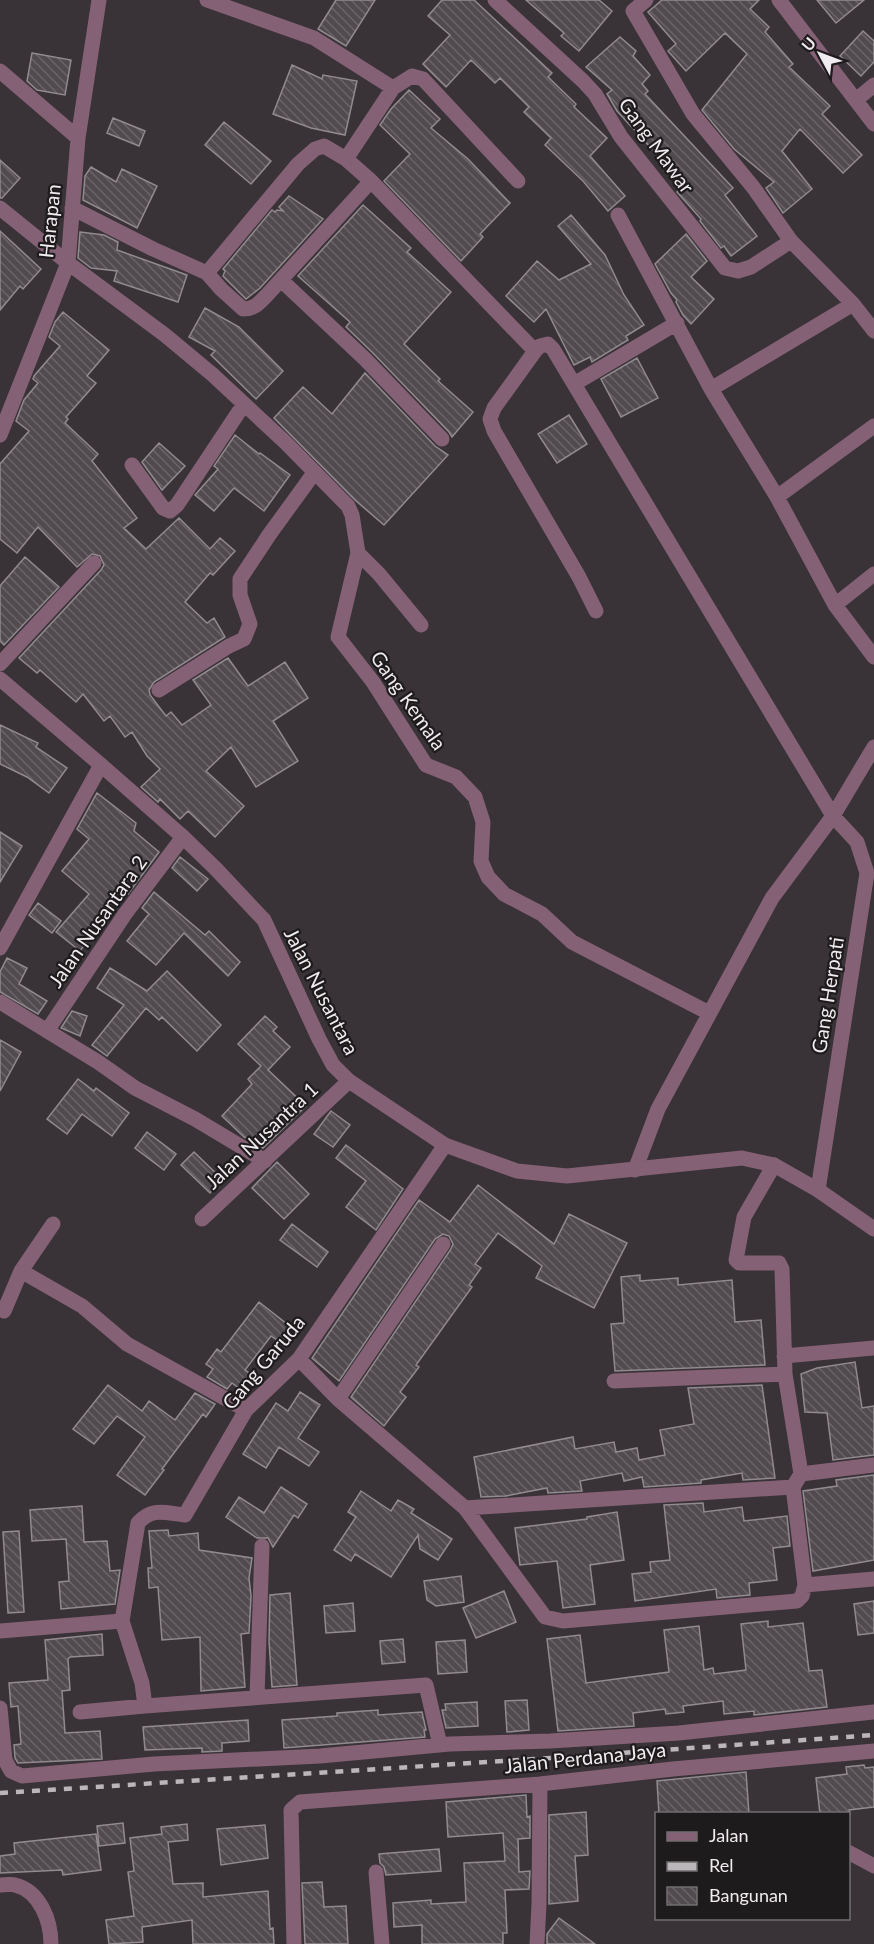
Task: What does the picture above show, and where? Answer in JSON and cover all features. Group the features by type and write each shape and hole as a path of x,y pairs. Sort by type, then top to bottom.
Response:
{"street":[{"name":"Harapan","path":"2,424 68,263 78,138 99,0"},
{"path":"207,0 314,38 393,88"},
{"name":"Gang Mawar","path":"495,0 584,81 595,94 621,137 725,268 738,271 751,267 791,240"},
{"path":"646,0 628,5 693,114 753,187 791,240 853,304 874,331"},
{"path":"779,0 874,124"},
{"path":"0,71 78,138"},
{"path":"346,159 393,88 412,76 423,79 518,181"},
{"path":"856,100 874,85"},
{"path":"207,273 298,164 315,149 324,146 346,159 371,181 536,351 494,408 490,419 494,431 597,611"},
{"path":"72,208 153,249 207,273 220,289 243,309 255,308 371,181"},
{"path":"0,208 213,375 285,442 348,506 352,515 358,553 379,573 421,625"},
{"path":"618,215 711,388 777,497 835,605 874,657"},
{"path":"281,280 365,359 442,439"},
{"path":"711,388 853,304"},
{"path":"574,384 677,323"},
{"name":"Gang Herpati","path":"536,351 540,346 548,344 553,349 832,816 857,842 867,873 818,1190"},
{"path":"132,465 163,508 171,510 177,505 244,404"},
{"path":"777,497 874,426"},
{"path":"159,690 244,639 250,624 240,595 240,579 314,473"},
{"name":"Gang Kemala","path":"358,553 338,637 374,682 426,765 456,777 475,797 483,822 481,861 488,877 504,894 542,914 572,942 709,1013"},
{"path":"0,664 94,563"},
{"path":"835,605 874,574"},
{"name":"Jalan Nusantara","path":"0,679 183,837 264,920 319,1040 333,1065 349,1081 445,1145 517,1171 567,1176 742,1158 774,1165 818,1190 874,1229"},
{"path":"635,1170 658,1109 772,898 832,816 874,747"},
{"path":"0,948 101,765"},
{"name":"Jalan Nusantara 2","path":"47,1031 125,914 183,837"},
{"path":"0,1002 135,1088 195,1119 265,1161"},
{"name":"Jalan Nusantra 1","path":"202,1219 349,1081"},
{"name":"Gang Garuda","path":"122,1621 138,1523 146,1514 155,1512 185,1515 246,1410 299,1359 445,1145"},
{"path":"299,1359 338,1399 465,1508 545,1617 563,1621 656,1612 784,1604 797,1601 802,1596 805,1585 797,1481 785,1374 782,1269 779,1263 739,1263 736,1260 744,1217 774,1165"},
{"path":"4,1311 21,1271 53,1224"},
{"path":"338,1399 443,1244"},
{"path":"21,1271 82,1306 127,1344 246,1410"},
{"path":"784,1356 874,1348"},
{"path":"614,1381 785,1374"},
{"path":"465,1508 797,1481 874,1466"},
{"path":"257,1697 262,1546"},
{"path":"805,1585 874,1579"},
{"path":"0,1631 122,1621 142,1683 145,1706"},
{"path":"80,1712 426,1685 440,1745"},
{"path":"0,1708 4,1760 11,1771 22,1776 154,1764 320,1756 440,1745 679,1733 874,1712"},
{"name":"Jalan Perdana Jaya","path":"294,1944 291,1809 300,1802 540,1784 673,1769 874,1751"},
{"path":"537,1944 540,1784"},
{"path":"850,1853 874,1866"},
{"path":"376,1872 381,1944"},
{"path":"0,1885 15,1884 39,1900 51,1932 51,1944"}],"building":[{"path":"336,0 375,0 346,46 318,29"},
{"path":"442,0 474,0 552,73 548,77 576,104 574,107 607,138 590,156 625,196 608,211 583,181 545,145 551,138 524,112 529,107 500,78 495,83 471,60 446,87 423,64 450,35 428,16"},
{"path":"526,0 599,0 612,11 579,51 561,36 564,33"},
{"path":"662,0 759,0 750,9 769,27 765,32 793,64 789,67 830,106 822,114 862,155 843,173 800,129 782,151 812,189 783,213 766,188 774,182 734,149 702,110 747,54 725,33 686,71 668,51 676,44 648,12"},
{"path":"817,0 864,0 836,23"},
{"path":"863,31 874,41 874,62 861,76 840,56"},
{"path":"620,37 636,51 633,56 650,75 642,84 648,91 645,94 733,188 725,195 757,236 731,256 724,246 721,248 700,221 701,219 677,192 685,185 617,111 607,94 612,90 586,67"},
{"path":"32,53 71,60 65,95 37,90 27,81"},
{"path":"292,65 322,79 323,75 357,81 345,135 311,128 273,114"},
{"path":"409,90 440,119 431,128 468,159 510,203 480,234 483,237 461,261 384,181 410,154 380,125"},
{"path":"113,118 145,131 139,146 107,133"},
{"path":"224,122 271,161 251,184 205,145"},
{"path":"0,160 20,178 2,198 0,198"},
{"path":"91,167 116,182 122,169 157,186 137,228 83,200 85,176"},
{"path":"289,196 323,219 260,288 246,299 223,276 225,271 223,269 272,210 283,211 279,207"},
{"path":"363,205 411,248 407,252 451,292 404,344 440,379 438,381 473,412 452,437 346,327 350,322 298,276"},
{"path":"571,215 605,255 624,295 644,325 626,336 628,340 592,362 590,357 574,365 546,309 534,322 506,296 537,261 559,280 591,264 558,226"},
{"path":"0,231 41,269 23,289 20,286 0,310"},
{"path":"80,232 104,235 118,242 117,250 187,275 178,302 114,281 117,271 91,268 78,258"},
{"path":"686,234 707,261 691,277 714,299 691,324 683,315 677,300 655,264"},
{"path":"205,308 239,327 283,371 256,399 211,355 215,351 189,337"},
{"path":"63,312 109,350 87,376 96,383 66,417 68,419 65,423 98,454 92,461 137,518 124,528 146,549 179,518 210,549 220,538 235,551 213,575 210,573 185,602 207,623 214,618 225,637 154,682 149,690 150,695 166,716 171,712 182,725 211,705 193,680 228,658 248,686 285,662 308,698 273,721 298,761 256,787 231,747 206,771 244,806 215,837 188,811 180,819 160,799 158,802 141,787 160,769 147,756 132,732 125,737 110,716 104,721 83,694 76,702 40,670 37,673 19,658 104,565 100,556 92,554 77,567 38,527 17,553 0,539 0,464 29,431 16,421 24,400 38,383 33,379 34,376 60,346 49,337 55,322"},
{"path":"637,358 658,398 621,417 601,379"},
{"path":"365,373 435,446 448,455 384,525 355,500 274,418 303,387 332,414"},
{"path":"569,415 587,444 557,463 538,434"},
{"path":"235,435 290,475 264,511 234,488 214,511 195,495 218,469 214,466"},
{"path":"159,443 185,466 162,490 142,462"},
{"path":"25,557 59,587 4,645 0,641 0,586"},
{"path":"0,725 38,743 36,747 67,768 49,793 27,777 0,764"},
{"path":"97,793 136,823 134,831 159,852 128,894 126,893 118,903 114,900 84,935 89,939 80,951 56,932 89,894 62,871 89,839 77,829"},
{"path":"0,832 22,846 0,882"},
{"path":"180,857 208,879 197,891 172,868"},
{"path":"154,892 205,935 209,931 240,962 228,976 184,933 156,965 127,941 149,914 142,908"},
{"path":"38,903 61,921 52,933 29,915"},
{"path":"7,958 27,968 19,984 47,1001 38,1014 0,992 0,972"},
{"path":"110,968 147,991 167,971 221,1025 197,1051 162,1017 159,1020 146,1008 107,1056 92,1045 124,1005 97,988"},
{"path":"72,1011 87,1016 80,1036 61,1028"},
{"path":"265,1016 277,1027 273,1031 290,1047 268,1070 306,1106 263,1148 244,1137 222,1116 252,1084 248,1079 261,1066 238,1044"},
{"path":"0,1040 21,1052 0,1091"},
{"path":"78,1079 94,1091 96,1088 129,1113 112,1136 82,1114 67,1134 47,1119"},
{"path":"331,1111 350,1125 333,1147 314,1134"},
{"path":"147,1132 176,1154 164,1170 135,1148"},
{"path":"346,1145 403,1189 376,1230 346,1207 366,1181 336,1158"},
{"path":"194,1152 222,1179 210,1193 181,1165"},
{"path":"277,1162 309,1194 284,1219 252,1188"},
{"path":"478,1185 554,1244 569,1214 627,1243 594,1308 536,1278 542,1266 498,1233 475,1264 481,1268 469,1285 472,1287 416,1365 419,1367 400,1392 406,1397 384,1426 351,1397 451,1249 453,1244 449,1236 443,1234 435,1239 339,1381 312,1358 419,1200 450,1222"},
{"path":"292,1224 328,1252 317,1267 280,1240"},
{"path":"640,1275 640,1281 678,1278 678,1285 732,1280 735,1322 761,1320 765,1365 615,1371 611,1324 624,1323 621,1277"},
{"path":"259,1302 292,1328 281,1343 271,1336 245,1370 251,1374 240,1389 232,1383 227,1389 207,1377 213,1369 206,1364 217,1349 221,1352"},
{"path":"855,1362 862,1408 874,1406 874,1455 833,1460 827,1413 805,1412 801,1374 817,1368"},
{"path":"108,1385 142,1411 149,1401 175,1420 195,1393 215,1404 206,1417 203,1414 145,1495 117,1475 145,1437 117,1416 94,1444 73,1429"},
{"path":"762,1385 775,1478 743,1480 742,1473 701,1480 701,1483 644,1487 642,1477 624,1481 622,1473 580,1481 582,1491 548,1493 547,1488 506,1496 481,1497 474,1457 573,1437 575,1449 614,1442 616,1452 637,1448 639,1460 665,1455 660,1430 694,1424 688,1388"},
{"path":"300,1392 320,1405 298,1438 319,1452 309,1466 279,1447 266,1468 243,1454 276,1403 288,1411"},
{"path":"874,1475 874,1560 813,1571 803,1491 837,1486 836,1480"},
{"path":"281,1487 307,1504 298,1518 294,1515 273,1547 268,1538 257,1538 226,1517 239,1497 264,1513"},
{"path":"361,1491 391,1511 398,1500 414,1509 411,1513 452,1539 438,1560 420,1549 418,1535 391,1577 355,1554 351,1561 334,1550 356,1517 348,1512"},
{"path":"703,1503 704,1512 742,1507 744,1521 787,1516 790,1546 773,1548 777,1580 749,1583 750,1595 717,1598 716,1589 635,1601 632,1574 651,1572 650,1562 670,1560 664,1505"},
{"path":"82,1506 84,1542 107,1541 110,1571 120,1570 115,1604 61,1609 59,1582 69,1581 66,1539 32,1541 30,1510"},
{"path":"617,1512 624,1560 590,1565 595,1604 563,1608 557,1561 520,1565 515,1528 587,1519 587,1517"},
{"path":"168,1530 169,1536 198,1533 199,1550 252,1558 249,1578 251,1596 249,1633 241,1634 245,1687 201,1691 200,1637 162,1640 158,1587 149,1588 148,1568 152,1568 149,1531"},
{"path":"19,1531 24,1612 8,1613 3,1532"},
{"path":"461,1576 464,1602 436,1606 427,1600 424,1581"},
{"path":"504,1591 516,1622 476,1638 463,1608"},
{"path":"290,1593 297,1685 272,1687 269,1641 270,1595"},
{"path":"874,1601 874,1633 858,1635 854,1604"},
{"path":"353,1603 355,1631 326,1633 324,1606"},
{"path":"768,1621 768,1627 803,1623 809,1671 822,1670 827,1707 754,1715 754,1711 724,1714 723,1701 683,1706 684,1712 666,1714 665,1709 633,1713 634,1726 558,1731 547,1639 580,1635 586,1683 669,1672 664,1630 699,1626 704,1670 713,1668 714,1674 746,1670 741,1624"},
{"path":"102,1634 103,1655 68,1659 70,1690 62,1691 65,1733 100,1731 102,1759 18,1763 15,1758 14,1745 21,1744 18,1706 11,1707 9,1683 48,1680 45,1640"},
{"path":"403,1639 405,1662 382,1664 380,1641"},
{"path":"465,1640 467,1672 438,1674 436,1642"},
{"path":"527,1700 529,1730 507,1732 505,1701"},
{"path":"477,1702 478,1726 446,1728 442,1710 446,1710 445,1704"},
{"path":"378,1710 378,1715 422,1712 426,1730 424,1730 425,1737 284,1748 282,1720"},
{"path":"248,1720 249,1741 222,1743 222,1751 202,1752 202,1748 145,1750 143,1727"},
{"path":"864,1765 865,1768 874,1767 874,1807 849,1810 850,1812 820,1812 816,1778 847,1774 846,1767"},
{"path":"746,1772 749,1812 659,1812 657,1781"},
{"path":"526,1795 527,1817 530,1816 530,1838 518,1839 519,1872 530,1871 529,1889 505,1890 507,1933 503,1933 503,1944 422,1944 422,1925 394,1927 393,1903 431,1900 431,1904 466,1902 464,1863 505,1861 503,1833 448,1837 446,1802"},
{"path":"586,1812 588,1855 575,1856 578,1901 549,1904 549,1815"},
{"path":"123,1823 125,1843 99,1846 97,1826"},
{"path":"187,1824 188,1840 168,1842 173,1884 203,1883 203,1897 268,1891 270,1929 273,1928 274,1944 193,1944 192,1920 142,1927 143,1942 109,1944 106,1920 134,1916 128,1872 134,1871 130,1838 162,1834 161,1827"},
{"path":"265,1825 268,1858 221,1865 217,1829"},
{"path":"96,1834 101,1870 63,1875 62,1870 0,1873 0,1856 15,1854 14,1843"},
{"path":"439,1849 441,1871 386,1875 380,1863 379,1854"},
{"path":"322,1882 324,1907 346,1906 348,1944 305,1944 302,1883"},
{"path":"559,1918 595,1944 547,1944 547,1934"}],"railway":[{"path":"0,1793 874,1735"}]}
